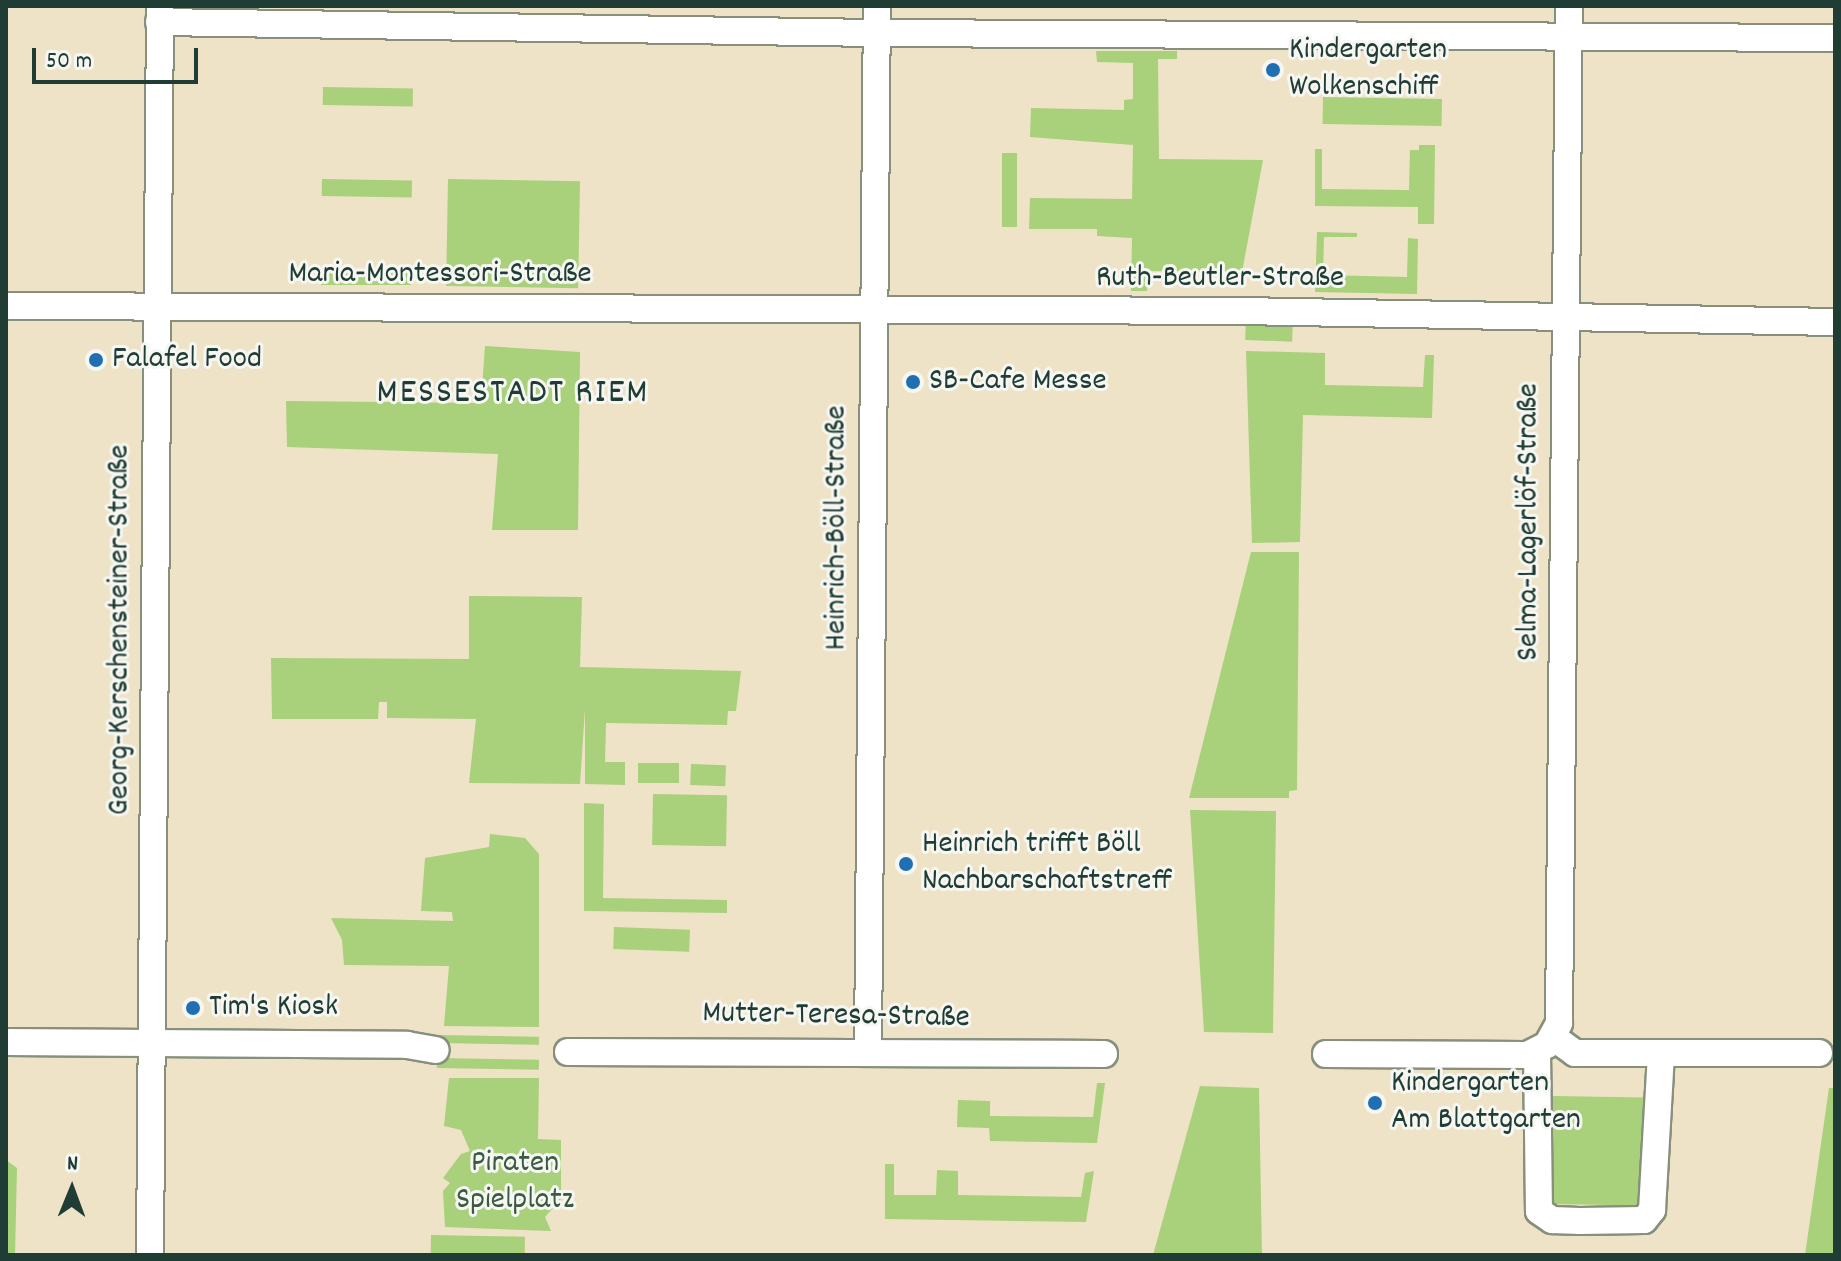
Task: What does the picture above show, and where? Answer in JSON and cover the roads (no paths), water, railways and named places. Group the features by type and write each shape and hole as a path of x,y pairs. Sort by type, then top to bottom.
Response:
{"street":[{"name":"Heinrich-Böll-Straße","path":"868,1051 877,6"},
{"name":"Selma-Lagerlöf-Straße","path":"1569,6 1561,990 1545,1044 1539,1211 1552,1220 1580,1221 1644,1220 1652,1210 1661,1054"},
{"path":"160,14 876,33 1835,38"},
{"name":"Georg-Kerschensteiner-Straße","path":"150,1255 160,14"},
{"name":"Maria-Montessori-Straße","path":"6,306 874,312"},
{"name":"Ruth-Beutler-Straße","path":"874,312 1835,322"},
{"path":"6,1042 407,1045 436,1050"},
{"path":"1326,1054 1545,1044 1575,1053 1819,1053"},
{"name":"Mutter-Teresa-Straße","path":"568,1052 1104,1054"}],"place":[{"name":"Kindergarten Wolkenschiff","path":"1273,70"},
{"name":"Falafel Food","path":"96,360"},
{"name":"SB-Cafe Messe","path":"913,382"},
{"name":"Heinrich trifft Böll Nachbarschaftstreff","path":"906,864"},
{"name":"Tim's Kiosk","path":"193,1008"},
{"name":"Kindergarten Am Blattgarten","path":"1375,1103"}],"district":[{"name":"MESSESTADT RIEM","path":"513,395"}],"park label":[{"name":"Piraten Spielplatz","path":"515,1184"}]}
